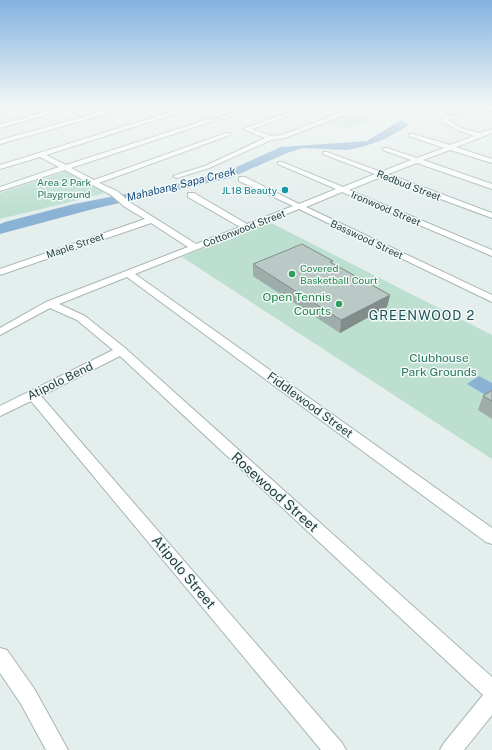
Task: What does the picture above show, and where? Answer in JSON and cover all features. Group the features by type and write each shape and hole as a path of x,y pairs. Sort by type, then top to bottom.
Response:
{"street":[{"path":"0,167 84,142"},
{"path":"0,189 145,142"},
{"path":"94,182 206,142"},
{"path":"177,176 207,167 261,142"},
{"path":"433,142 492,161"},
{"name":"Cottonwood Street","path":"0,332 50,304 463,142"},
{"path":"385,149 492,187"},
{"name":"Redbud Street","path":"325,153 492,216"},
{"path":"41,156 114,193 128,205 195,247"},
{"name":"Ironwood Street","path":"280,163 492,253"},
{"name":"Basswood Street","path":"242,179 492,299"},
{"path":"191,195 247,227"},
{"name":"Maple Street","path":"0,272 151,220"},
{"name":"Fiddlewood Street","path":"127,273 492,537"},
{"name":"Rosewood Street","path":"50,304 81,318 121,351 492,690"},
{"name":"Atipolo Bend","path":"0,411 121,351"},
{"name":"Atipolo Street","path":"32,394 335,750"},
{"path":"0,657 28,697 57,750"},
{"path":"451,750 492,699"}],"green space":[{"name":"Area 2 Park Playground","path":"67,171 105,190 102,194 0,219 0,193"},
{"name":"Clubhouse Park Grounds","path":"269,222 492,335 492,459 182,257"}],"water":[{"name":"Mahabang Sapa Creek","path":"353,142 376,142 348,150 303,148 287,153 230,178 93,209 0,234 0,224 5,222 74,204 187,182 232,169 281,147"},
{"path":"479,376 492,383 492,399 467,384"}],"building":[{"path":"302,244 333,261 330,262 390,295 341,320 253,264"},
{"path":"492,390 492,401 483,396"}],"place":[{"name":"JL18 Beauty","path":"285,190"},
{"name":"Covered Basketball Court","path":"292,274"},
{"name":"Open Tennis Courts","path":"339,304"}],"district":[{"name":"GREENWOOD 2","path":"422,315"}]}
